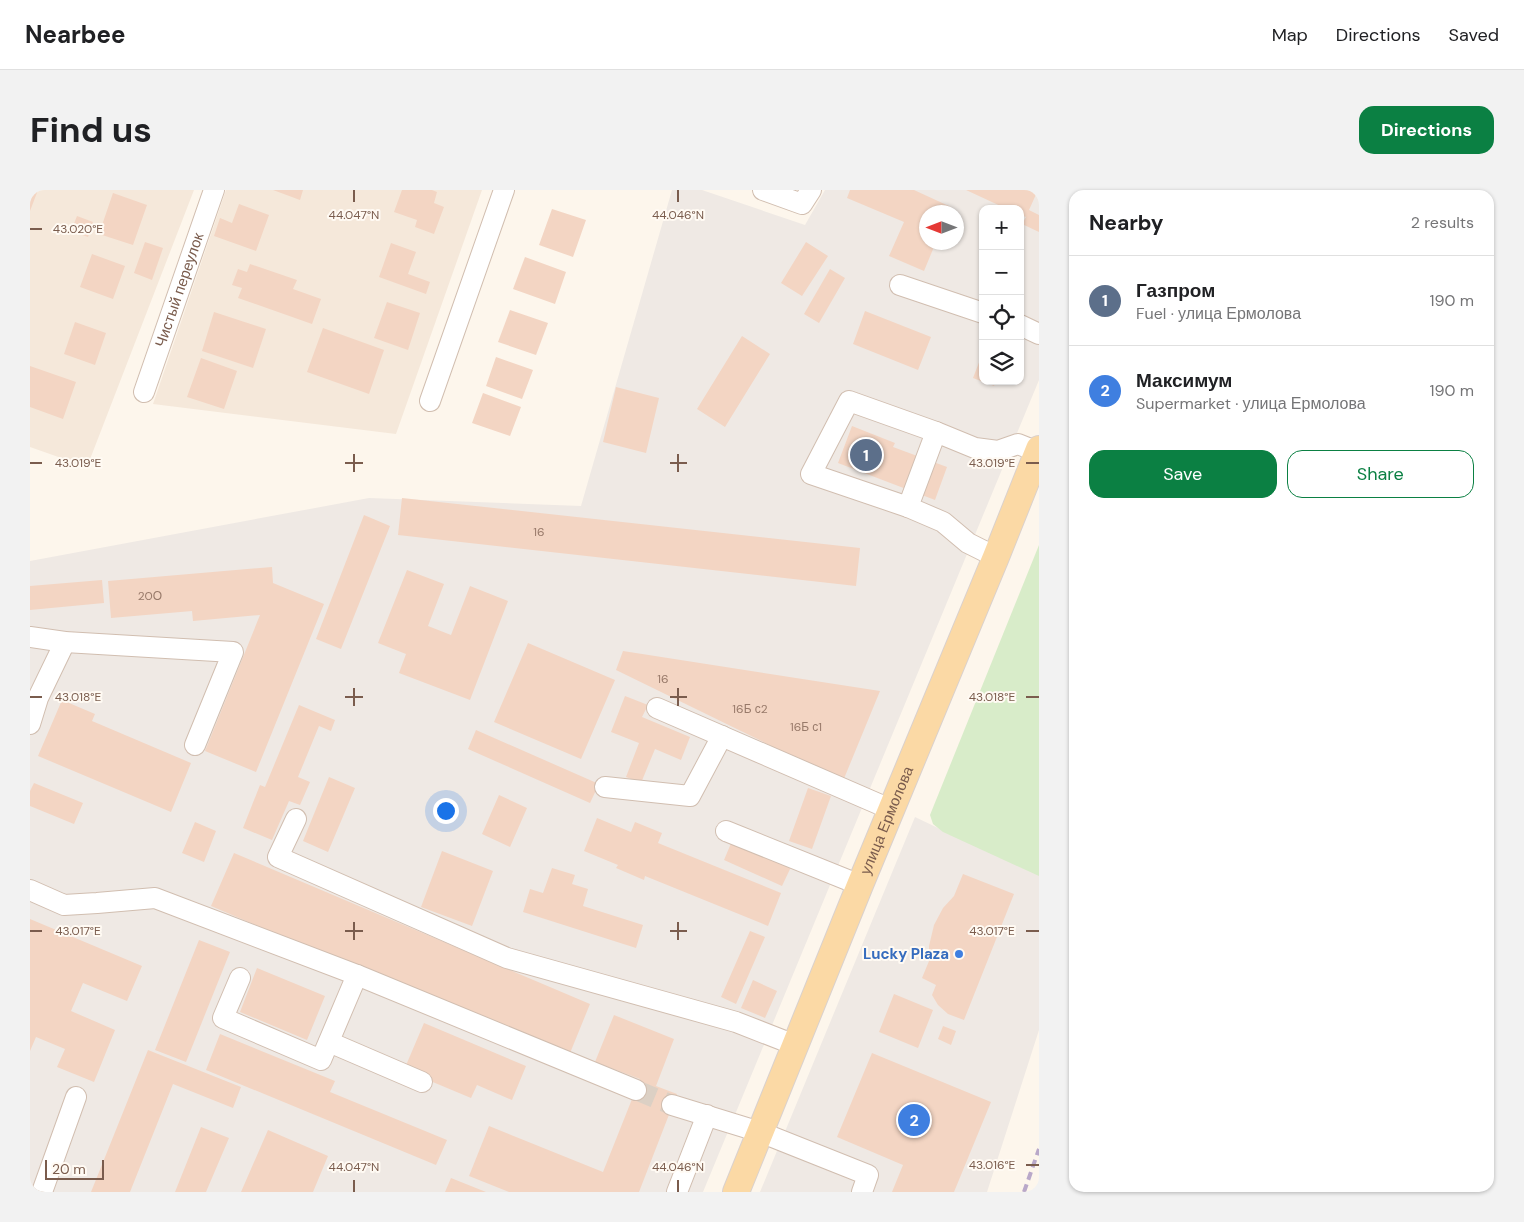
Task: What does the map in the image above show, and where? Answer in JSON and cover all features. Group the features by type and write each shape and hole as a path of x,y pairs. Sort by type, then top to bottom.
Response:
{"main road":[{"name":"улица Ермолова","path":"736,1192 890,809 996,557 1038,451"}],"street":[{"name":"Чистый переулок","path":"144,392 214,190"},
{"path":"430,401 504,190"},
{"path":"764,190 806,197"},
{"path":"900,285 979,312"},
{"path":"1024,327 1039,334"},
{"path":"996,557 968,542 943,522 908,507 811,474 849,401 975,448 998,451 1018,444 1038,451"},
{"path":"908,507 936,432"},
{"path":"30,637 64,642 233,652 195,745"},
{"path":"30,724 38,698 64,642"},
{"path":"657,708 890,809"},
{"path":"605,787 690,796 722,736"},
{"path":"296,818 278,857 507,958 736,1022 795,1045"},
{"path":"726,831 860,885"},
{"path":"30,890 64,905 155,898 357,976 636,1090"},
{"path":"240,978 223,1018 321,1060 357,976"},
{"path":"329,1042 422,1082"},
{"path":"42,1192 76,1097"},
{"path":"672,1105 760,1132 868,1175 862,1192"},
{"path":"677,1192 707,1115"}],"shaded area":[{"path":"30,190 194,190 87,467 30,447"},
{"path":"226,190 482,190 396,434 153,404"},
{"path":"672,190 702,190 805,225 825,190 1039,190 1039,380 703,1192 30,1192 30,561 369,498 581,506"},
{"path":"915,817 1039,870 1039,1030 987,1192 760,1192"}],"green space":[{"path":"1039,545 1039,876 943,832 933,824 930,815"}],"building":[{"path":"30,190 38,190 30,211"},
{"path":"273,190 303,190 300,200"},
{"path":"402,190 432,190 437,192 434,203 444,207 434,234 415,227 417,220 394,212"},
{"path":"850,190 914,190 947,205 919,205 919,250 933,250 924,271 889,256 904,222 847,198"},
{"path":"966,190 1038,190 1029,210 1039,215 1039,232 1024,225 1026,217 1024,216 1024,205 998,205"},
{"path":"113,193 147,205 133,245 99,234"},
{"path":"239,204 269,215 256,251 214,236 220,218 232,223"},
{"path":"552,209 586,220 573,257 539,245"},
{"path":"77,216 93,222 88,237 71,231"},
{"path":"145,242 163,248 152,280 134,273"},
{"path":"806,242 828,256 802,296 781,283"},
{"path":"391,243 416,252 408,274 430,282 426,294 379,277"},
{"path":"92,254 125,266 113,299 80,287"},
{"path":"525,257 566,272 555,304 513,289"},
{"path":"250,264 297,280 293,289 321,299 312,324 238,298 242,288 232,285 238,269 247,272"},
{"path":"830,269 845,278 819,323 804,314"},
{"path":"387,302 420,313 408,350 374,338"},
{"path":"510,310 548,323 536,355 498,342"},
{"path":"865,311 931,337 918,370 853,344"},
{"path":"214,312 266,329 253,368 202,351"},
{"path":"75,322 106,333 95,365 64,354"},
{"path":"323,328 384,350 369,394 307,372"},
{"path":"742,336 770,354 725,427 697,409"},
{"path":"496,357 533,370 522,399 486,386"},
{"path":"201,358 237,371 224,409 187,397"},
{"path":"979,362 979,380 973,378"},
{"path":"30,366 76,382 63,419 30,407"},
{"path":"616,387 659,398 646,453 603,442"},
{"path":"483,393 521,407 510,436 472,423"},
{"path":"852,426 895,443 893,447 947,467 935,500 838,463"},
{"path":"402,498 860,548 856,586 398,535"},
{"path":"364,515 390,526 341,649 316,639"},
{"path":"272,567 273,583 324,604 256,772 205,751 260,615 193,621 192,611 111,618 108,581"},
{"path":"407,570 444,584 428,626 451,635 470,586 508,601 470,700 399,673 406,654 378,643"},
{"path":"102,580 104,603 30,610 30,586"},
{"path":"528,643 615,680 581,759 494,722"},
{"path":"623,651 880,691 843,781 616,670"},
{"path":"625,696 648,705 642,717 690,737 681,760 655,749 641,783 626,777 639,743 611,732"},
{"path":"62,700 95,714 92,721 191,763 171,812 38,756"},
{"path":"299,705 335,720 331,731 319,726 298,777 310,782 300,805 289,801 272,840 243,828 260,785 265,787"},
{"path":"476,730 599,784 590,803 468,749"},
{"path":"329,777 355,788 328,852 303,841"},
{"path":"34,783 83,803 74,824 30,806 30,791"},
{"path":"808,788 831,796 812,849 789,841"},
{"path":"499,795 527,808 510,847 482,834"},
{"path":"597,818 631,832 635,822 662,833 658,843 781,893 768,926 645,876 644,880 616,868 618,865 584,851"},
{"path":"195,822 216,831 204,862 182,853"},
{"path":"732,841 791,867 782,886 724,860"},
{"path":"442,851 493,871 472,926 421,907"},
{"path":"234,853 590,1004 568,1058 211,906"},
{"path":"552,868 575,875 572,884 588,889 583,906 643,925 636,948 523,912 530,889 543,893"},
{"name":"Lucky Plaza","path":"963,874 1014,894 964,1020 948,1014 938,1005 932,995 936,985 922,978 929,961 929,946 934,925 943,908 954,896"},
{"path":"30,919 142,966 127,1001 83,983 71,1011 115,1030 94,1082 57,1067 65,1049 36,1037 30,1051"},
{"path":"750,931 765,937 736,1004 721,997"},
{"path":"199,940 230,952 186,1062 155,1050"},
{"path":"257,968 325,996 307,1040 240,1012"},
{"path":"753,980 777,991 765,1018 741,1008"},
{"path":"894,994 933,1010 918,1048 879,1032"},
{"path":"614,1015 674,1039 656,1086 677,1094 639,1192 509,1192 469,1176 489,1126 603,1172 640,1079 595,1062"},
{"path":"424,1023 526,1066 512,1100 477,1085 471,1098 404,1070"},
{"path":"943,1026 956,1031 951,1045 938,1039"},
{"path":"220,1034 335,1081 330,1092 447,1140 436,1165 206,1070"},
{"path":"148,1050 241,1087 233,1108 173,1084 130,1192 91,1192"},
{"path":"872,1053 991,1102 954,1192 892,1192 903,1165 837,1137"},
{"path":"201,1127 229,1138 206,1192 175,1192"},
{"path":"268,1130 328,1156 313,1192 241,1192"},
{"path":"451,1178 486,1192 445,1192"}],"tunnel":[{"path":"636,1090 672,1105"}],"railway":[{"path":"1024,1192 1039,1149"}],"place":[{"name":"Газпром","path":"866,455"},
{"name":"Lucky Plaza","path":"959,954"},
{"name":"Максимум","path":"914,1120"}]}
